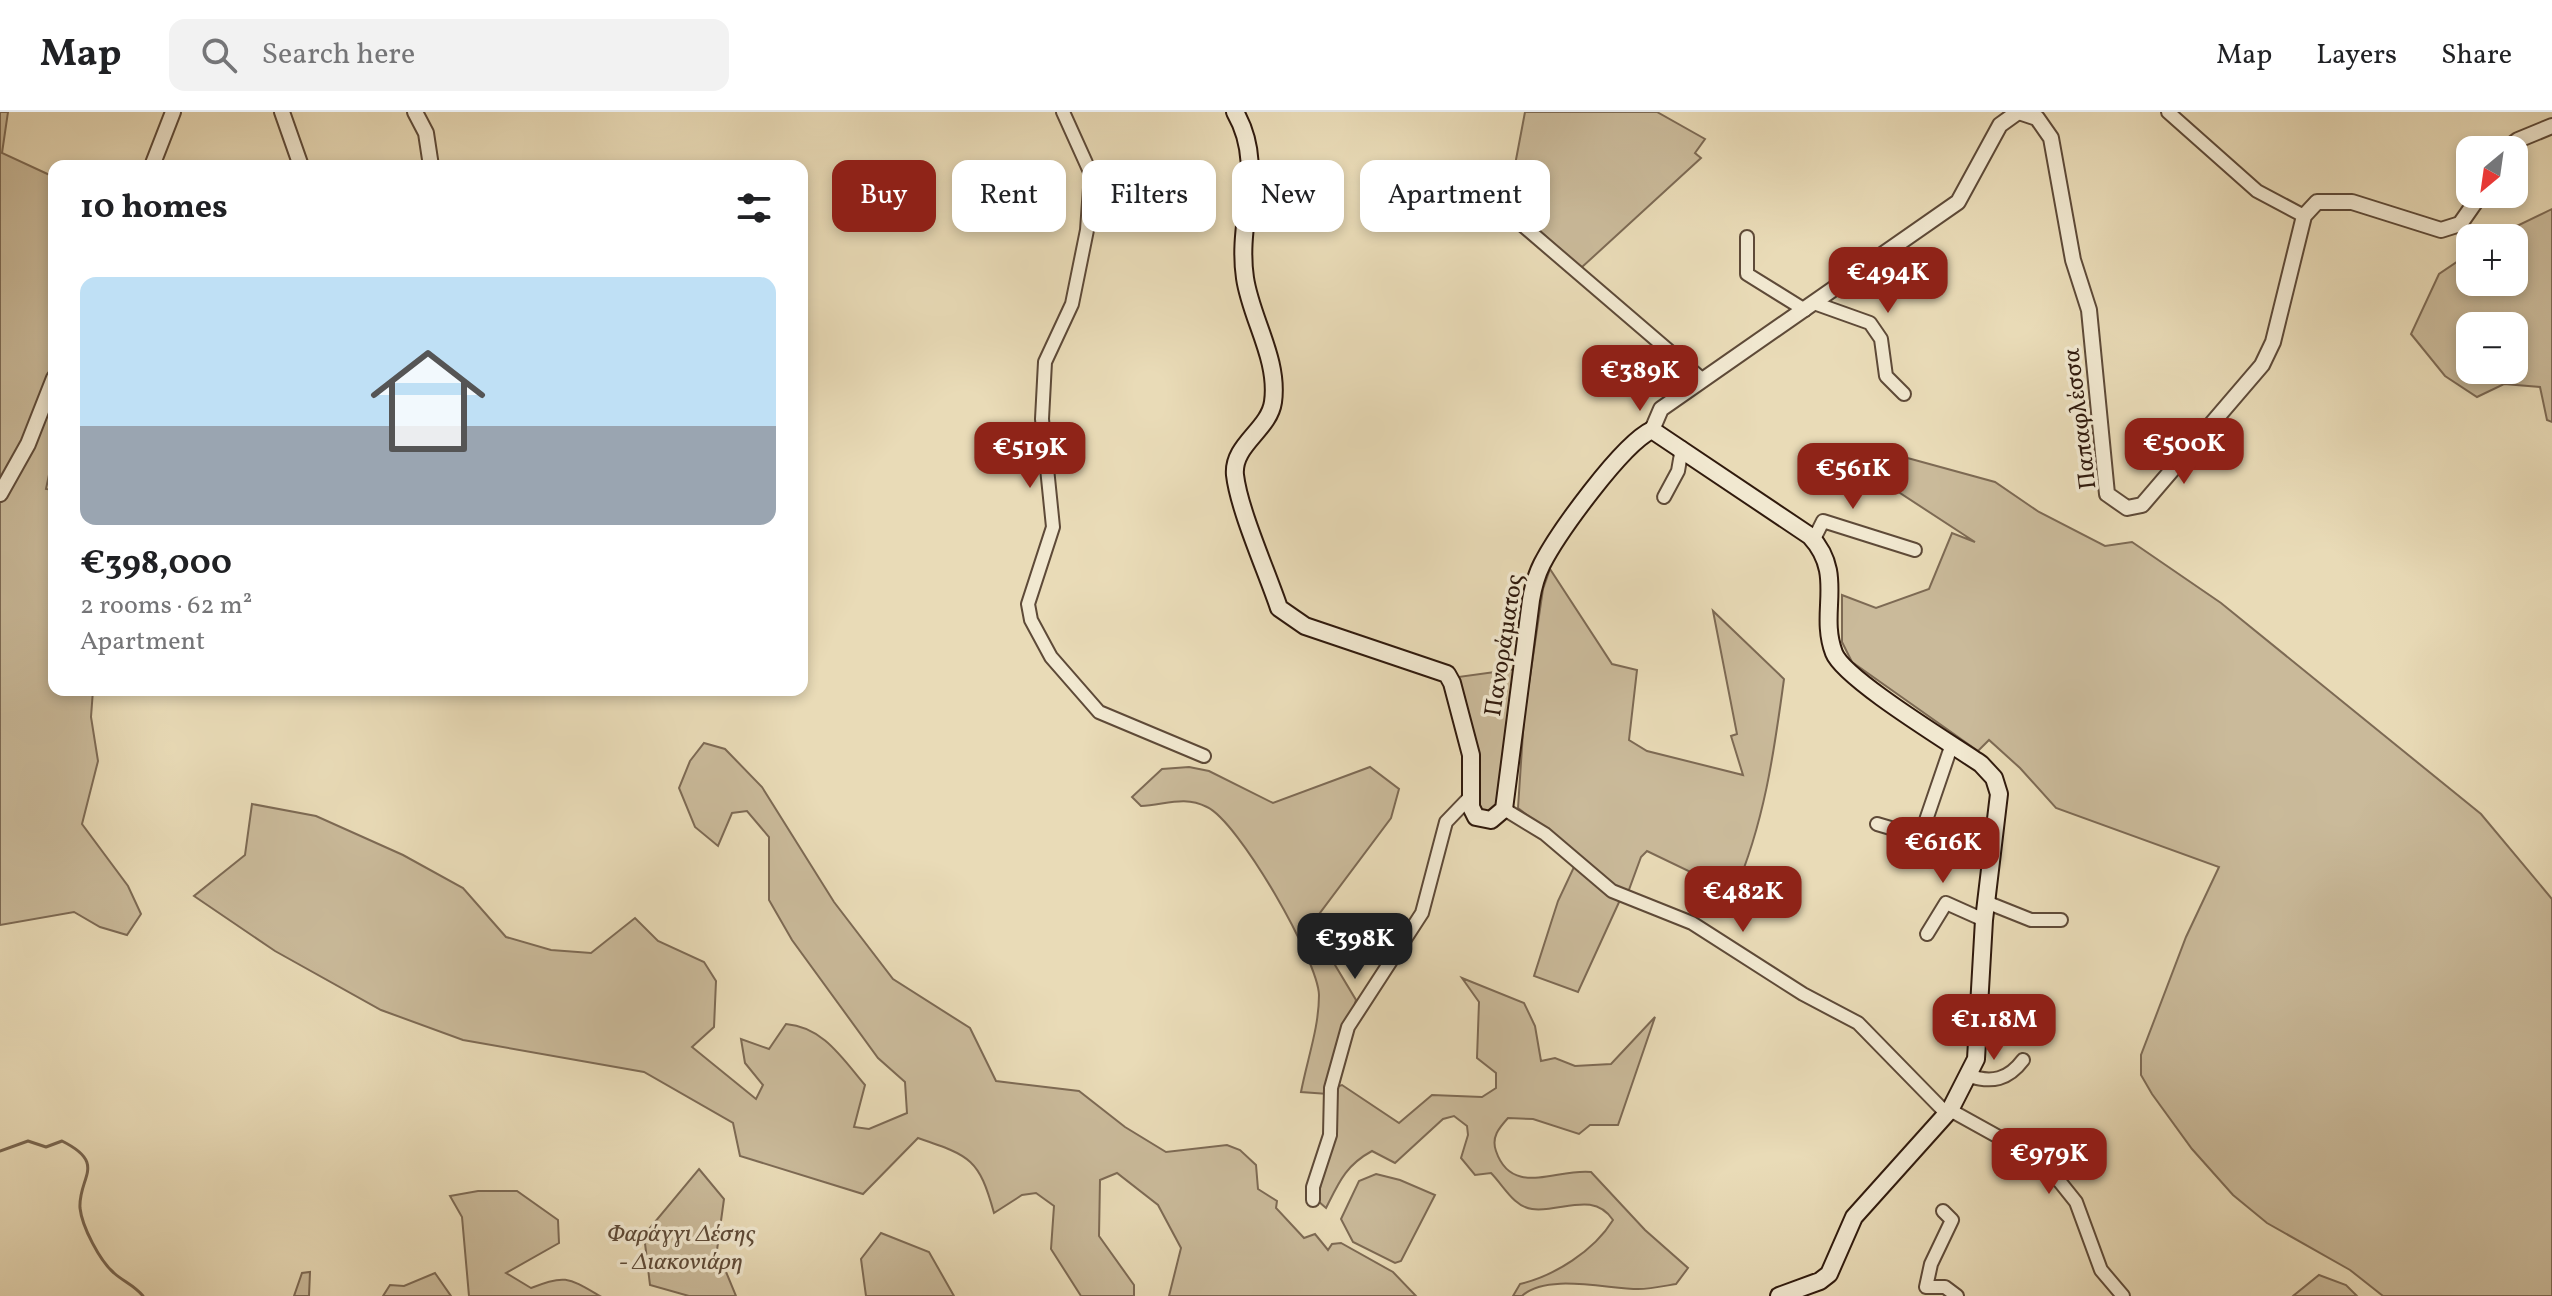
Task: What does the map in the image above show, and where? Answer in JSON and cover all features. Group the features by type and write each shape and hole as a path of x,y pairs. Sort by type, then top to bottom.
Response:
{"main road":[{"name":"Πανοράματος","path":"1235,112 1252,156 1242,233 1245,280 1274,380 1272,409 1245,446 1235,470 1279,608 1286,616 1305,626 1447,674 1471,755 1471,796"},
{"name":"Πανοράματος","path":"1504,809 1531,600 1538,572 1579,509 1639,438 1652,430"},
{"path":"1652,430 1814,539 1830,570 1831,638 1838,661 1850,675 1990,773 1998,788 1984,920 1979,1051 1969,1076 1948,1112 1854,1217 1829,1274 1820,1281 1779,1296"},
{"path":"1471,796 1471,807 1480,819 1496,818 1504,809"}],"street":[{"path":"154,160 173,112"},
{"path":"282,112 299,160"},
{"path":"415,112 426,133 430,160"},
{"path":"1063,112 1091,174 1087,230 1072,304 1045,362 1042,419 1053,527 1028,604 1031,620 1051,657 1099,712 1204,756"},
{"name":"Παπαφλέσσα","path":"1652,430 1661,409 1958,202 2000,125 2019,112 2037,118 2051,138 2070,246 2089,310 2107,494 2119,505 2135,508 2142,505 2262,365 2273,342 2304,216"},
{"path":"2168,112 2257,191 2304,216 2317,202 2344,200 2427,228 2450,230 2473,208"},
{"path":"2528,136 2552,126"},
{"path":"1530,232 1703,380"},
{"path":"1747,237 1747,274 1810,306 1870,323 1881,339 1886,376 1904,394"},
{"path":"0,494 28,444 48,393"},
{"path":"1664,497 1678,471 1682,448"},
{"path":"1814,539 1823,521 1915,550"},
{"path":"1877,824 1911,834 1924,826 1952,744"},
{"path":"1313,1200 1313,1187 1330,1135 1331,1088 1348,1027 1422,913 1446,822 1471,796"},
{"path":"1504,809 1545,834 1612,891 1692,923 1803,994 1858,1023 1948,1112 2024,1151 2060,1182 2079,1210 2101,1270 2123,1296"},
{"path":"1986,902 2031,920 2061,920"},
{"path":"1927,934 1946,903 1984,920"},
{"path":"1969,1076 1997,1080 2014,1072 2023,1060"},
{"path":"1943,1211 1952,1220 1931,1264 1926,1287 1945,1287 1957,1296"}],"green space":[{"path":"0,112 8,112 2,153 48,174 48,696 93,696 91,717 98,761 82,824 128,886 141,914 127,935 100,927 74,912 0,925"},
{"path":"1525,112 1657,112 1705,139 1695,153 1701,158 1581,268 1541,232 1550,232 1550,160 1516,160"},
{"path":"2552,209 2552,422 2547,420 2540,387 2504,384 2528,384 2528,312 2456,312 2456,383 2445,376 2411,334 2439,274 2456,262 2456,296 2528,296 2528,224 2521,224"},
{"path":"2457,384 2504,384 2477,397"},
{"path":"1871,448 1995,482 2039,512 2105,546 2132,542 2221,603 2481,814 2552,899 2552,1296 2383,1296 2350,1270 2267,1223 2233,1195 2192,1149 2141,1075 2141,1055 2186,937 2219,867 2056,808 2020,768 1989,740 1978,751 1852,662 1842,642 1842,595 1876,608 1929,589 1952,533 1975,542 1877,478 1809,476 1804,466"},
{"path":"1550,569 1612,664 1637,670 1629,740 1647,751 1743,775 1731,736 1737,734 1713,611 1784,679 1772,761 1760,814 1734,893 1647,851 1641,857 1627,895 1518,808 1524,717 1543,589"},
{"path":"1517,669 1497,813 1480,813 1458,677"},
{"path":"704,743 725,749 762,787 834,902 893,979 970,1028 996,1081 1079,1091 1125,1127 1166,1152 1227,1145 1240,1150 1256,1165 1258,1189 1277,1201 1276,1208 1304,1238 1315,1234 1328,1250 1332,1244 1341,1243 1393,1272 1416,1296 1169,1296 1181,1248 1158,1205 1117,1173 1100,1180 1099,1236 1134,1285 1134,1296 1081,1296 1051,1249 1054,1206 1036,1193 1022,1195 994,1213 977,1170 961,1155 950,1150 918,1138 863,1194 740,1156 733,1123 644,1072 463,1040 381,1010 275,951 194,896 245,855 252,804 316,816 403,855 463,888 506,937 551,950 591,953 635,918 658,941 704,962 716,981 714,1027 692,1047 756,1099 763,1085 745,1063 741,1039 769,1049 786,1024 799,1026 821,1038 865,1085 854,1127 869,1129 907,1113 905,1082 878,1058 792,940 769,900 769,837 747,811 732,813 718,846 695,827 679,788 690,761"},
{"path":"1189,767 1209,771 1273,803 1370,767 1399,789 1391,818 1314,921 1326,950 1356,1000 1328,1094 1301,1092 1315,1032 1319,995 1306,953 1256,864 1221,818 1207,807 1182,801 1141,806 1132,797 1162,769"},
{"path":"1574,867 1620,900 1578,992 1534,976 1558,901"},
{"path":"1462,978 1524,1003 1535,1026 1541,1061 1555,1058 1575,1066 1611,1064 1655,1017 1618,1125 1590,1125 1579,1134 1533,1119 1508,1118 1494,1141 1503,1165 1513,1174 1537,1178 1591,1172 1645,1230 1688,1268 1676,1284 1638,1289 1546,1285 1522,1296 1513,1296 1520,1284 1546,1275 1584,1252 1613,1220 1605,1211 1586,1204 1532,1209 1514,1200 1491,1173 1475,1175 1461,1158 1468,1135 1467,1126 1454,1116 1443,1119 1395,1163 1372,1151 1363,1156 1344,1175 1326,1208 1318,1201 1336,1087 1342,1085 1399,1123 1432,1095 1482,1097 1496,1088 1496,1073 1477,1058 1479,1002"},
{"name":"Φαράγγι Δέσης - Διακονιάρη","path":"699,1169 724,1199 717,1250 736,1296 689,1296 650,1285 644,1235"},
{"path":"1376,1174 1435,1195 1401,1261 1395,1263 1353,1242 1341,1219 1359,1181"},
{"path":"478,1191 517,1191 558,1220 559,1243 506,1273 531,1288 567,1280 600,1296 469,1296 462,1217 450,1196"},
{"path":"881,1233 929,1252 954,1296 866,1296 861,1259"},
{"path":"310,1272 309,1296 294,1296 302,1273"},
{"path":"435,1273 451,1296 383,1296 390,1285 404,1286"},
{"path":"2319,1275 2346,1285 2357,1296 2293,1296"}],"waterway":[{"path":"0,1151 28,1141 46,1147 62,1141 84,1157 88,1172 80,1208 88,1234 109,1268 143,1296"}]}
